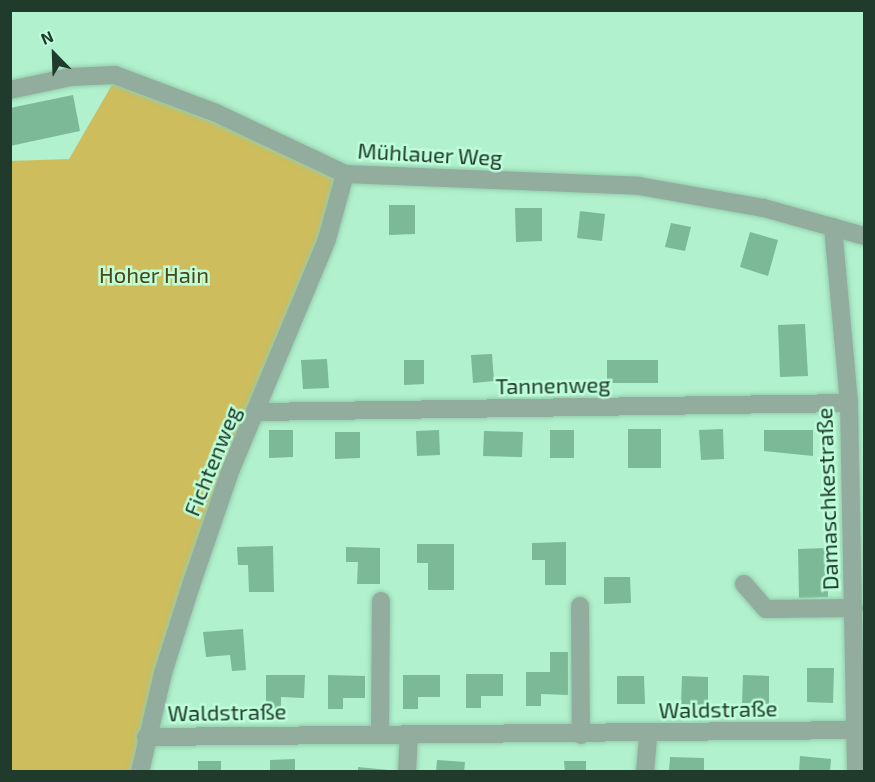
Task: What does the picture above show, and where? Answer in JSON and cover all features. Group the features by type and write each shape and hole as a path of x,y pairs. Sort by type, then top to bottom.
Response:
{"street":[{"name":"Mühlauer Weg","path":"10,90 70,77 115,75 216,113 345,174 639,186 764,208 864,236"},
{"name":"Fichtenweg","path":"140,771 146,737 194,575 231,469 257,412 327,239 345,174"},
{"name":"Damaschkestraße","path":"832,227 849,403 856,771"},
{"name":"Tannenweg","path":"257,412 849,403"},
{"path":"744,584 766,609 854,608"},
{"path":"380,734 381,601"},
{"path":"580,606 581,735"},
{"name":"Waldstraße","path":"146,737 380,734 581,735 856,730"},
{"path":"645,771 648,734"},
{"path":"406,771 409,735"}],"green space":[{"name":"Hoher Hain","path":"113,83 345,174 231,469 140,771 11,771 10,161 69,159"}],"building":[{"path":"73,95 80,131 10,146 10,108"},
{"path":"389,205 415,205 415,234 389,235"},
{"path":"515,208 542,208 542,241 516,242"},
{"path":"580,211 605,214 602,241 577,238"},
{"path":"671,223 691,227 685,251 665,247"},
{"path":"750,232 778,240 768,276 740,267"},
{"path":"805,324 808,376 780,377 778,325"},
{"path":"492,354 494,381 473,383 471,355"},
{"path":"327,359 329,388 303,389 301,360"},
{"path":"404,360 424,360 424,384 404,385"},
{"path":"607,360 658,360 658,383 607,383"},
{"path":"628,429 661,429 661,468 628,468"},
{"path":"723,429 724,459 701,460 699,430"},
{"path":"269,430 293,430 293,457 269,458"},
{"path":"439,430 440,455 417,456 416,431"},
{"path":"550,430 574,430 574,458 550,458"},
{"path":"764,430 813,430 813,456 764,451"},
{"path":"484,431 523,432 522,457 483,456"},
{"path":"335,432 360,432 360,458 335,459"},
{"path":"566,542 566,585 545,585 545,560 532,560 532,543"},
{"path":"417,544 454,544 454,590 428,590 428,563 417,563"},
{"path":"273,546 274,592 249,592 248,565 238,565 237,547"},
{"path":"346,547 380,548 380,584 357,584 358,562 346,562"},
{"path":"827,548 828,597 799,598 798,549"},
{"path":"604,577 630,577 631,603 604,604"},
{"path":"243,629 246,670 232,671 230,655 206,657 203,632"},
{"path":"550,652 568,652 568,695 541,694 541,706 526,706 526,672 550,672"},
{"path":"807,668 834,668 833,703 807,702"},
{"path":"466,674 503,674 503,696 481,696 481,708 466,708"},
{"path":"266,675 305,675 304,698 281,697 281,709 266,709"},
{"path":"328,675 365,676 365,698 343,698 343,709 328,709"},
{"path":"403,675 440,675 440,697 418,697 418,709 403,709"},
{"path":"743,675 769,676 769,704 742,703"},
{"path":"617,676 644,676 645,704 617,704"},
{"path":"682,676 708,677 708,705 681,704"},
{"path":"800,756 831,759 830,772 799,772"},
{"path":"670,757 704,758 704,772 669,772"},
{"path":"295,759 295,772 270,772 270,760"},
{"path":"437,760 465,762 464,772 436,772"},
{"path":"198,761 221,761 221,772 198,772"},
{"path":"564,761 586,761 586,772 565,772"},
{"path":"358,767 388,770 388,772 358,772"}]}
